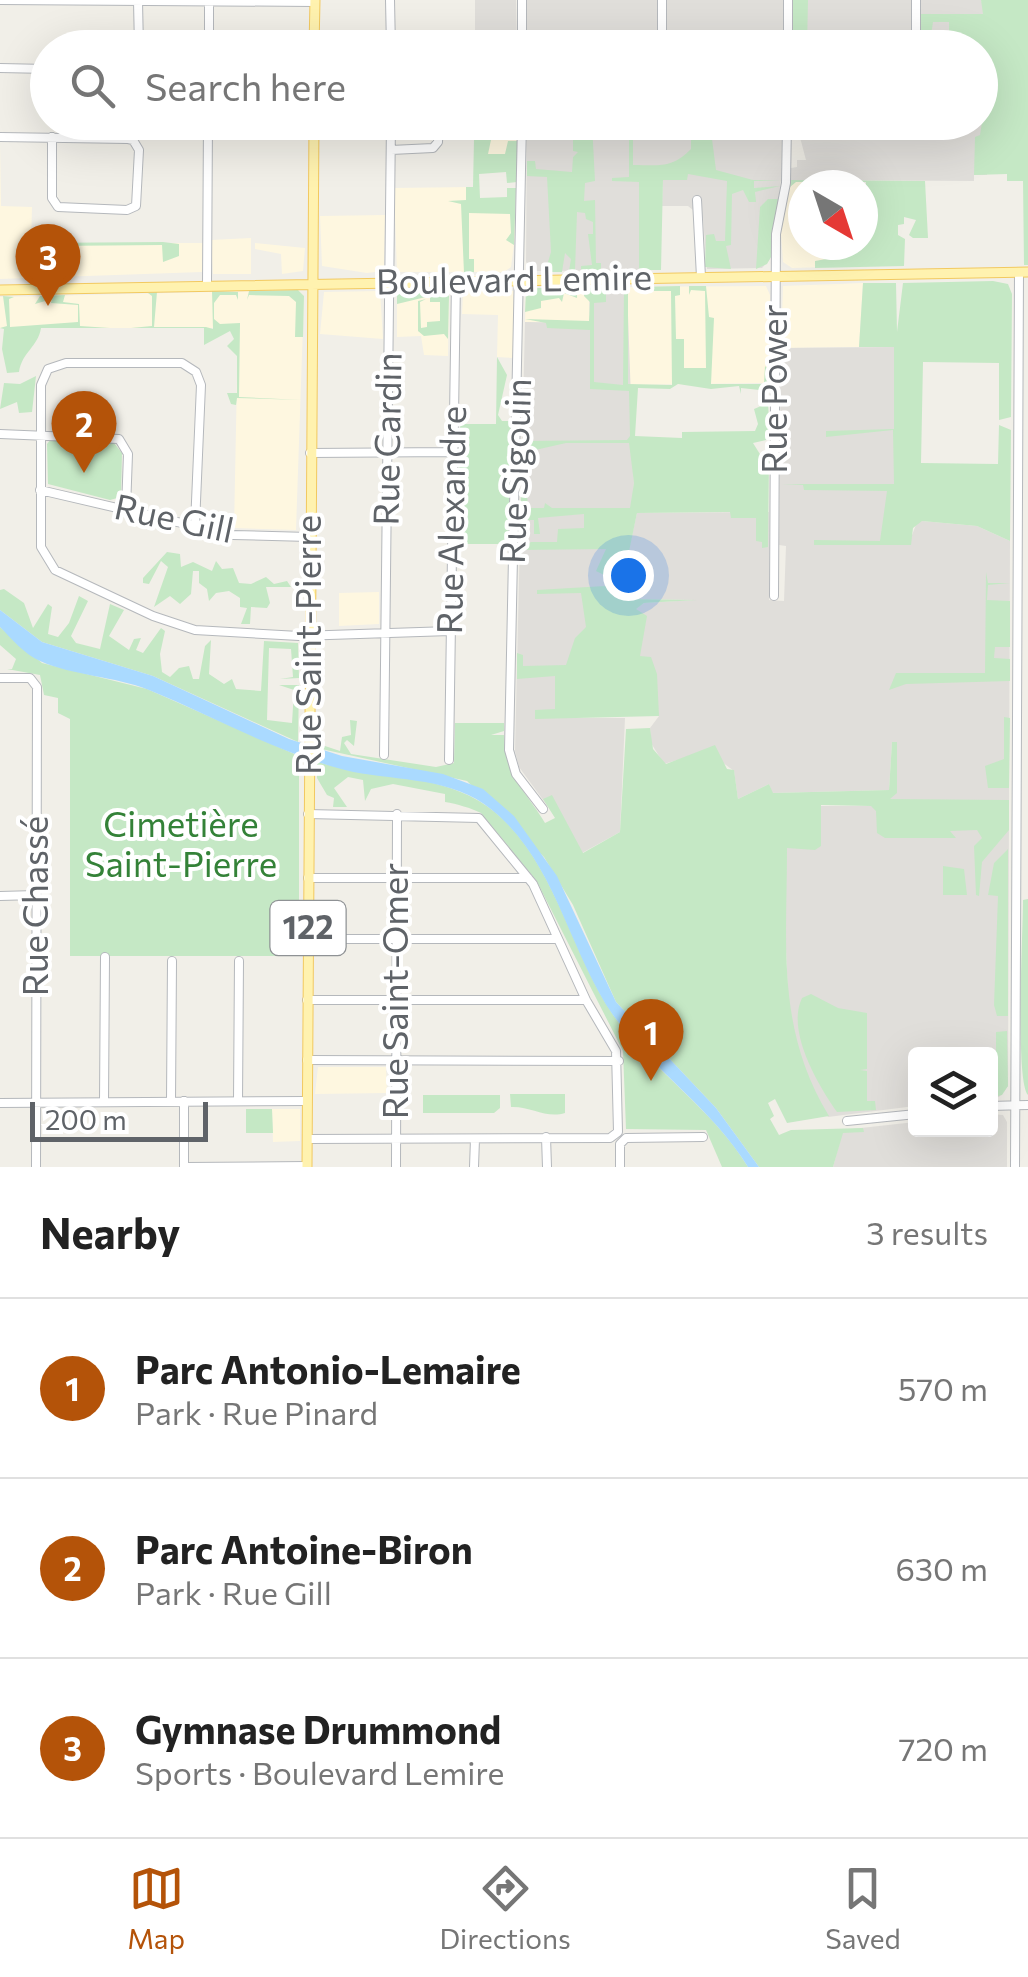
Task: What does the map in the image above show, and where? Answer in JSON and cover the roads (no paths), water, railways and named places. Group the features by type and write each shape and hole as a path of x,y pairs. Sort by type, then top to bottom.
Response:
{"main road":[{"path":"314,1 314,30"},
{"name":"Rue Saint-Pierre","path":"308,1167 307,762 314,140"},
{"name":"Boulevard Lemire","path":"0,290 1024,272"}],"street":[{"path":"0,0 314,1"},
{"path":"390,0 390,30"},
{"path":"522,0 522,30"},
{"path":"662,0 662,30"},
{"path":"788,0 788,30"},
{"path":"916,0 916,30"},
{"path":"209,1 209,30"},
{"path":"138,2 139,30"},
{"path":"0,68 30,69"},
{"path":"0,137 30,137"},
{"path":"52,140 52,198 58,207 127,210 136,206 139,150 133,140"},
{"path":"207,285 208,140"},
{"name":"Rue Cardin","path":"384,755 390,140"},
{"path":"390,150 433,148 438,140"},
{"name":"Rue Sigouin","path":"522,140 509,750 516,774 543,809"},
{"name":"Rue Power","path":"774,596 777,226 786,183 787,140"},
{"path":"697,200 701,277"},
{"path":"1014,1167 1024,272"},
{"name":"Rue Alexandre","path":"449,760 456,280"},
{"path":"195,526 200,384 193,369 182,364 66,363 48,370 41,385 42,552 60,572 153,616 195,630 308,635 450,632"},
{"path":"0,434 109,436 122,442 128,458 126,509"},
{"path":"310,453 453,452"},
{"name":"Rue Gill","path":"40,490 238,535 309,537"},
{"name":"Rue Chassé","path":"0,678 26,678 36,688 36,1167"},
{"path":"307,1139 610,1138 616,1134 619,1061 528,878 477,817 308,814"},
{"name":"Rue Saint-Omer","path":"396,814 396,1167"},
{"path":"308,878 528,878"},
{"path":"0,896 36,895"},
{"path":"308,939 558,939"},
{"path":"104,1102 105,957"},
{"path":"171,1101 172,961"},
{"path":"238,1100 239,961"},
{"path":"308,1000 586,1000"},
{"path":"307,1060 619,1061"},
{"path":"184,1101 185,1167 308,1167"},
{"path":"0,1103 307,1101"},
{"path":"998,1106 1028,1105"},
{"path":"847,1121 908,1115"},
{"path":"546,1137 547,1167"},
{"path":"620,1167 620,1144 626,1138 703,1138"},
{"path":"474,1167 475,1139"}],"water":[{"path":"0,610 42,642 153,676 289,739 342,756 443,774 483,789 514,816 557,876 616,1002 716,1108 759,1167 748,1167 717,1126 645,1054 613,1015 527,848 508,824 484,804 452,788 319,763 149,690 40,661 0,627"}],"place":[{"name":"Gymnase Drummond","path":"48,306"},
{"name":"Parc Antoine-Biron","path":"84,473"},
{"name":"Parc Antonio-Lemaire","path":"651,1081"}],"park label":[{"name":"Cimetière Saint-Pierre","path":"181,845"}]}
